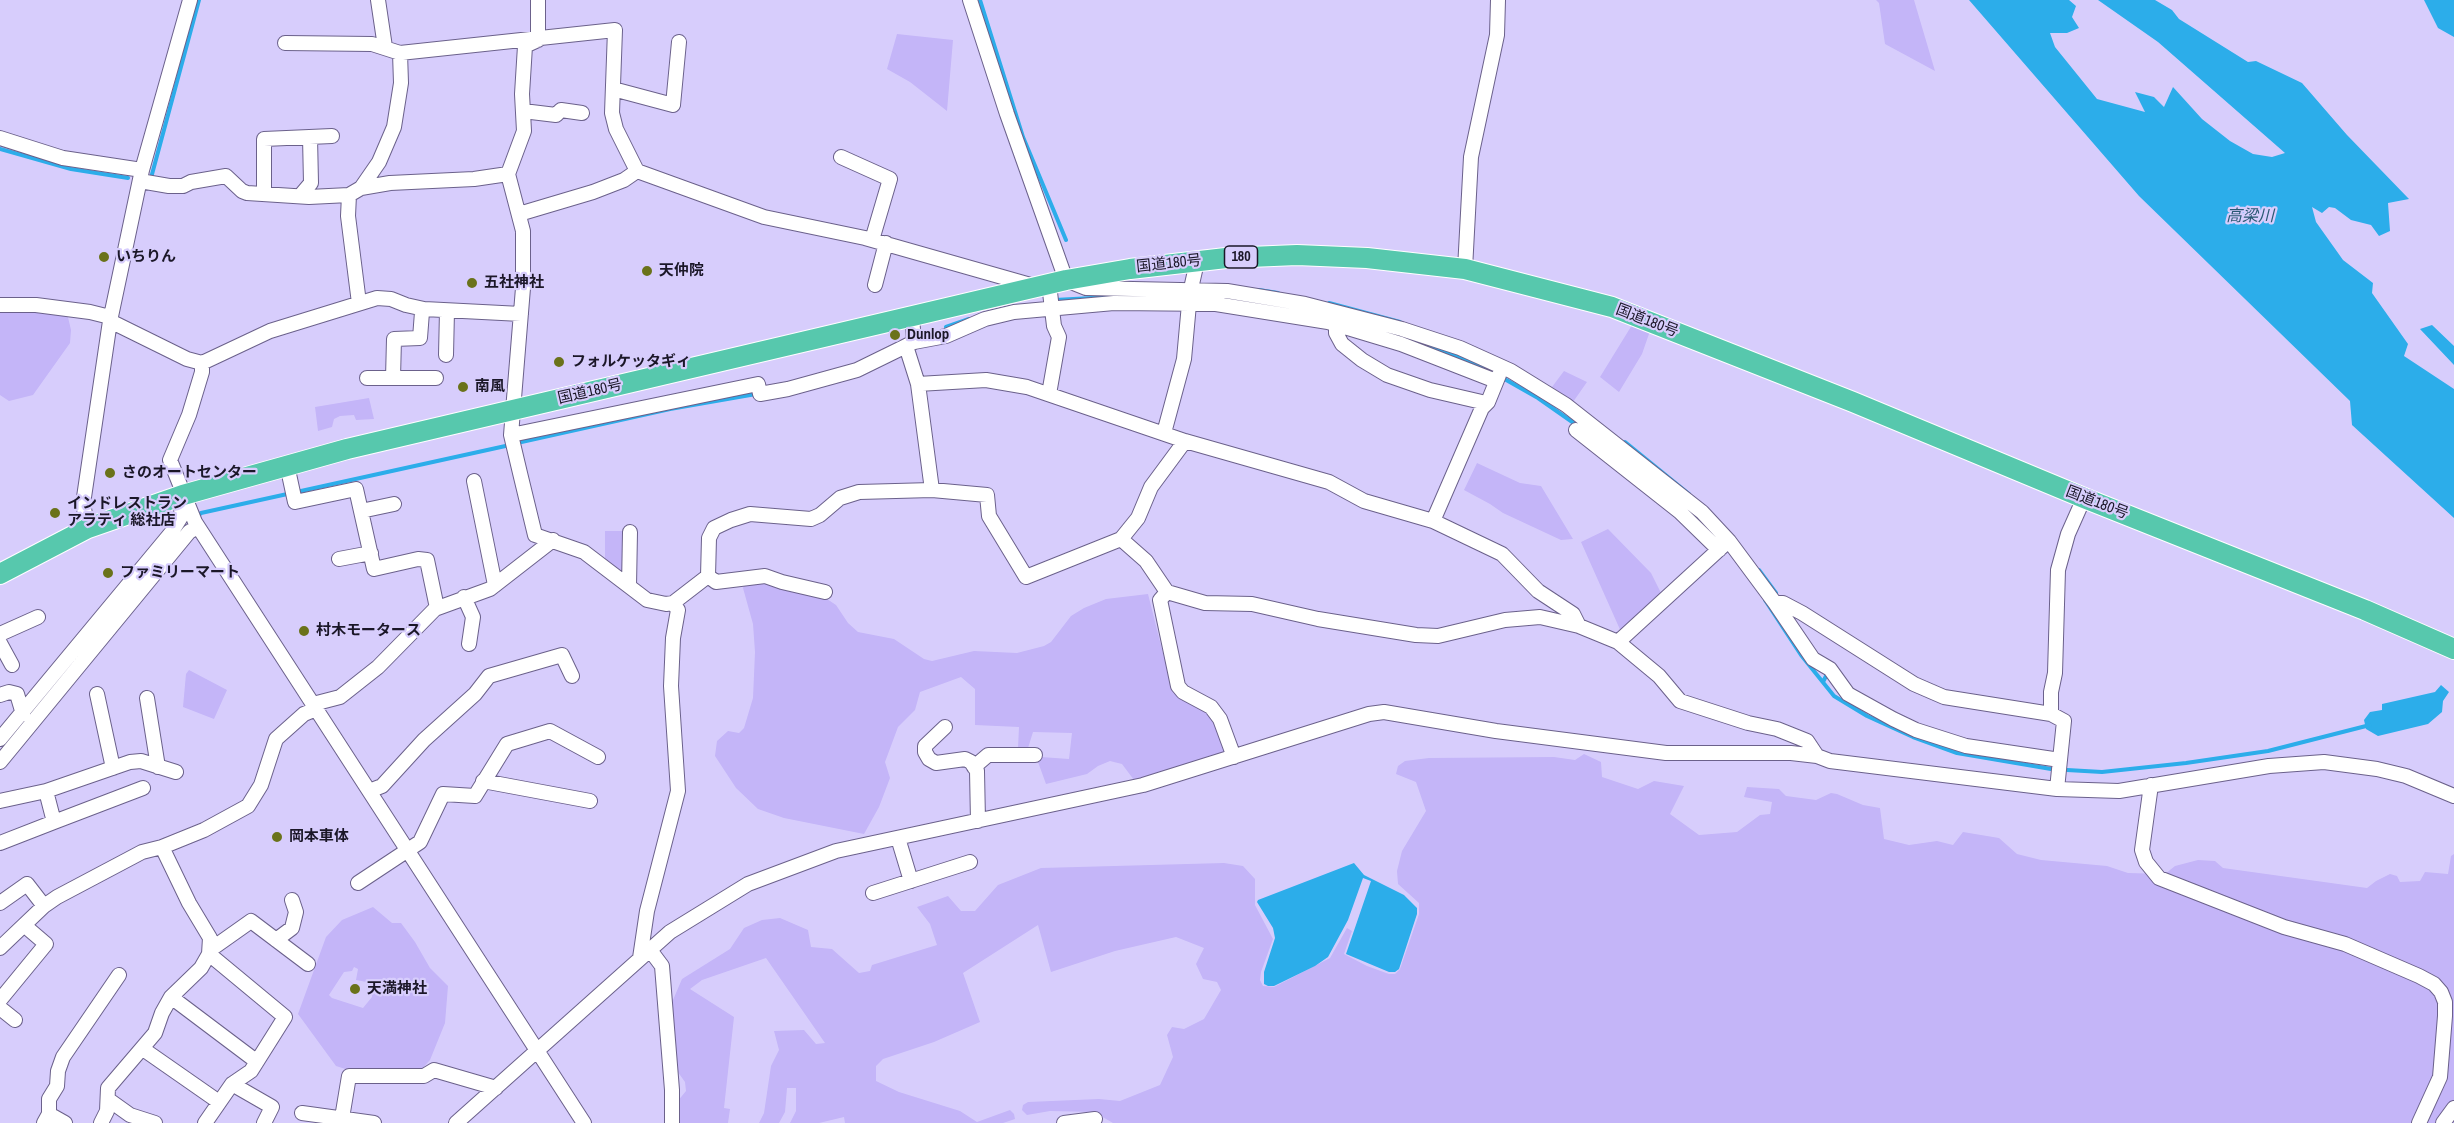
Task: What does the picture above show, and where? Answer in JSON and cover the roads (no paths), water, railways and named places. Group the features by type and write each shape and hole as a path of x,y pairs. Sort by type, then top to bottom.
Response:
{"highway":[{"name":"国道180号","path":"0,574 88,528 183,495 287,465 912,317 1051,293 1130,269 1197,261 1297,255 1367,258 1465,269 1612,308 1842,398 2365,610 2454,649"}],"street":[{"path":"88,528 83,504 110,319 141,175 190,0"},
{"path":"378,0 385,47"},
{"path":"538,0 538,40"},
{"path":"970,0 1003,104 1051,293 1054,326 1059,337 1049,394"},
{"path":"1465,269 1471,157 1497,35 1498,0"},
{"path":"285,43 372,44 400,53 615,30 612,113 616,129 637,171 764,217 886,243 1051,293 1114,303 1191,293 1232,306 1336,325 1458,364 1499,374"},
{"path":"538,40 525,46 522,72 524,130 508,174 523,231 524,262 512,410 513,441 536,535 584,552 647,600 666,604 673,603 708,576 711,532 722,523 750,514 810,519 820,515 840,498 852,492 932,490 987,495 989,516 1026,577 1121,540 1138,518 1151,487 1185,441"},
{"path":"613,89 673,105 680,42"},
{"path":"359,303 348,216 355,191 379,162 394,127 401,83 400,53"},
{"path":"523,111 556,115 561,110 582,113"},
{"path":"264,195 264,139 332,136"},
{"path":"300,196 311,183 310,137"},
{"path":"0,138 63,158 141,175 169,186 183,186 191,182 226,176 242,191 264,195 300,196 355,191 390,183 474,179 508,174"},
{"path":"841,157 890,179 872,240"},
{"path":"519,214 593,192 624,180 637,171"},
{"path":"875,285 886,243"},
{"path":"1164,433 1184,359 1197,261"},
{"path":"513,441 758,384 760,394 788,389 857,370 910,344 946,336 985,319 1014,312 1051,293 1086,288 1252,294 1354,315 1460,348 1499,374 1566,405 1702,512 1724,546"},
{"path":"0,305 90,312 110,319 187,359 202,363 270,331 377,298 391,299 424,309 521,314"},
{"path":"393,378 394,339 420,338 424,309"},
{"path":"446,355 447,311"},
{"path":"912,317 910,344 918,384 932,490"},
{"path":"1336,325 1336,333 1342,344 1362,360 1387,375 1430,390 1486,403"},
{"path":"202,363 202,372 189,415 170,460 194,521 584,1123"},
{"path":"1433,521 1499,374"},
{"path":"368,378 436,378"},
{"path":"918,384 986,380 1027,387 1185,441 1318,478 1380,507 1433,521 1502,554 1538,591 1573,614 1580,626"},
{"path":"1576,430 1724,546 1779,603 1813,659 1836,675 1848,694 1916,730 1966,746 2060,760"},
{"path":"287,465 295,502 356,489 374,569 418,559 427,560 437,608"},
{"path":"474,481 495,585"},
{"path":"106,624 181,518 183,495"},
{"path":"2051,714 2051,692 2055,673 2058,570 2068,534 2084,498"},
{"path":"361,511 394,504"},
{"path":"0,739 33,709 189,532 194,521"},
{"path":"629,586 630,532"},
{"path":"0,948 44,906 142,852 162,847 204,830 248,806 261,785 276,739 304,714 340,697 378,667 437,608 495,585 553,540"},
{"path":"1121,540 1146,561 1167,592 1205,603 1252,604 1318,619 1416,635 1438,636 1505,620 1540,617 1580,626 1618,642 1659,676 1680,701 1716,714 1777,729 1807,741 1817,756"},
{"path":"1618,642 1724,546"},
{"path":"339,559 371,553"},
{"path":"708,576 716,582 765,576 825,592"},
{"path":"1167,592 1160,600 1178,687 1211,707 1220,719 1234,758"},
{"path":"464,597 473,617 469,644"},
{"path":"645,954 647,911 678,791 671,686 673,638 678,610 673,603"},
{"path":"1779,603 1802,613 1914,684 1944,696 2051,714 2064,721 2057,789"},
{"path":"12,665 0,639 38,616"},
{"path":"369,791 382,786 424,740 475,694 489,675 562,655 572,676"},
{"path":"0,695 9,692 17,694 33,709"},
{"path":"97,694 113,768"},
{"path":"147,698 158,766"},
{"path":"0,762 33,709"},
{"path":"459,1122 645,954 688,919 748,884 836,851 1143,785 1362,716 1384,712 1496,731 1655,752 1791,753 1817,756 1830,761 2057,789 2119,791 2269,766 2325,762 2358,765 2397,774 2454,796"},
{"path":"945,727 925,746 925,752 929,759 936,763 965,759 974,766 978,821"},
{"path":"358,883 420,842 443,794 474,796 507,744 550,731 598,757"},
{"path":"974,766 988,755 1035,755"},
{"path":"0,801 46,791 130,762 141,761 176,772"},
{"path":"483,781 590,801"},
{"path":"2151,785 2142,850 2146,862 2158,878 2284,927 2345,944 2419,976 2434,984 2441,992 2445,1002 2445,1016 2440,1077 2419,1123"},
{"path":"0,843 143,788"},
{"path":"46,791 54,822"},
{"path":"898,838 911,881"},
{"path":"162,847 189,903 210,938 210,952 285,1017 251,1071 232,1084 205,1123"},
{"path":"873,893 970,862"},
{"path":"0,903 27,884 44,906"},
{"path":"276,940 292,928 296,912 292,900"},
{"path":"101,1123 107,1111 108,1088 155,1033 171,997 201,968 210,952 251,921 308,964"},
{"path":"0,1000 46,944 25,926"},
{"path":"645,954 662,966 672,1090 672,1123"},
{"path":"65,1123 46,1119 49,1099 57,1086 58,1071 63,1058 119,975"},
{"path":"171,997 256,1061"},
{"path":"0,1008 15,1020"},
{"path":"143,1049 219,1102"},
{"path":"342,1118 349,1076 424,1076 434,1070 496,1088"},
{"path":"232,1084 272,1107 264,1123"},
{"path":"109,1100 130,1115 155,1123"},
{"path":"2443,1123 2454,1108"},
{"path":"302,1113 374,1123"},
{"path":"1064,1123 1095,1119"}],"water":[{"name":"高梁川","path":"1969,0 2069,0 2076,6 2072,17 2079,28 2067,33 2050,33 2055,47 2097,99 2145,112 2135,92 2154,97 2164,107 2173,87 2202,119 2230,141 2253,154 2272,157 2285,153 2158,42 2098,0 2155,0 2172,10 2179,19 2248,62 2256,61 2302,83 2347,135 2409,199 2388,203 2390,231 2379,236 2371,225 2351,220 2335,208 2329,207 2322,213 2312,207 2316,222 2343,260 2373,283 2372,293 2408,344 2404,356 2454,389 2454,518 2352,425 2350,401 2139,196"},
{"path":"2424,0 2454,0 2454,37 2438,28"},
{"path":"2432,325 2454,346 2454,365 2420,329"},
{"path":"2441,685 2449,692 2443,701 2442,712 2428,724 2378,736 2366,729 2364,720 2370,712 2382,710 2382,704 2435,692"},
{"path":"1354,863 1364,875 1404,895 1417,908 1399,969 1389,972 1346,954 1371,881 1363,878 1348,920 1328,957 1274,986 1264,984 1264,972 1275,938 1273,928 1257,902 1258,900"}],"waterway":[{"path":"151,178 199,0"},
{"path":"980,0 1023,137 1066,240"},
{"path":"0,149 71,169 128,178"},
{"path":"1259,290 1278,293"},
{"path":"1055,300 1110,297"},
{"path":"1232,300 1278,307"},
{"path":"1329,303 1400,322"},
{"path":"946,327 969,319"},
{"path":"1393,334 1453,355 1495,374"},
{"path":"1501,377 1538,398 1578,426"},
{"path":"517,443 670,409 756,394"},
{"path":"1625,442 1689,494"},
{"path":"197,517 201,513 510,445"},
{"path":"1759,570 1776,593"},
{"path":"1765,600 1801,655 1834,696 1867,716 1913,737 1957,753 2051,769"},
{"path":"1823,682 1826,676"},
{"path":"2067,770 2102,772 2268,751 2370,725"}],"place":[{"name":"いちりん","path":"104,257"},
{"name":"天仲院","path":"647,271"},
{"name":"五社神社","path":"472,283"},
{"name":"Dunlop","path":"895,335"},
{"name":"フォルケッタギィ","path":"559,362"},
{"name":"南風","path":"463,387"},
{"name":"さのオートセンター","path":"110,473"},
{"name":"インドレストラン アラティ 総社店","path":"55,513"},
{"name":"ファミリーマート","path":"108,573"},
{"name":"村木モータース","path":"304,631"},
{"name":"岡本車体","path":"277,837"},
{"name":"天満神社","path":"355,989"}]}
